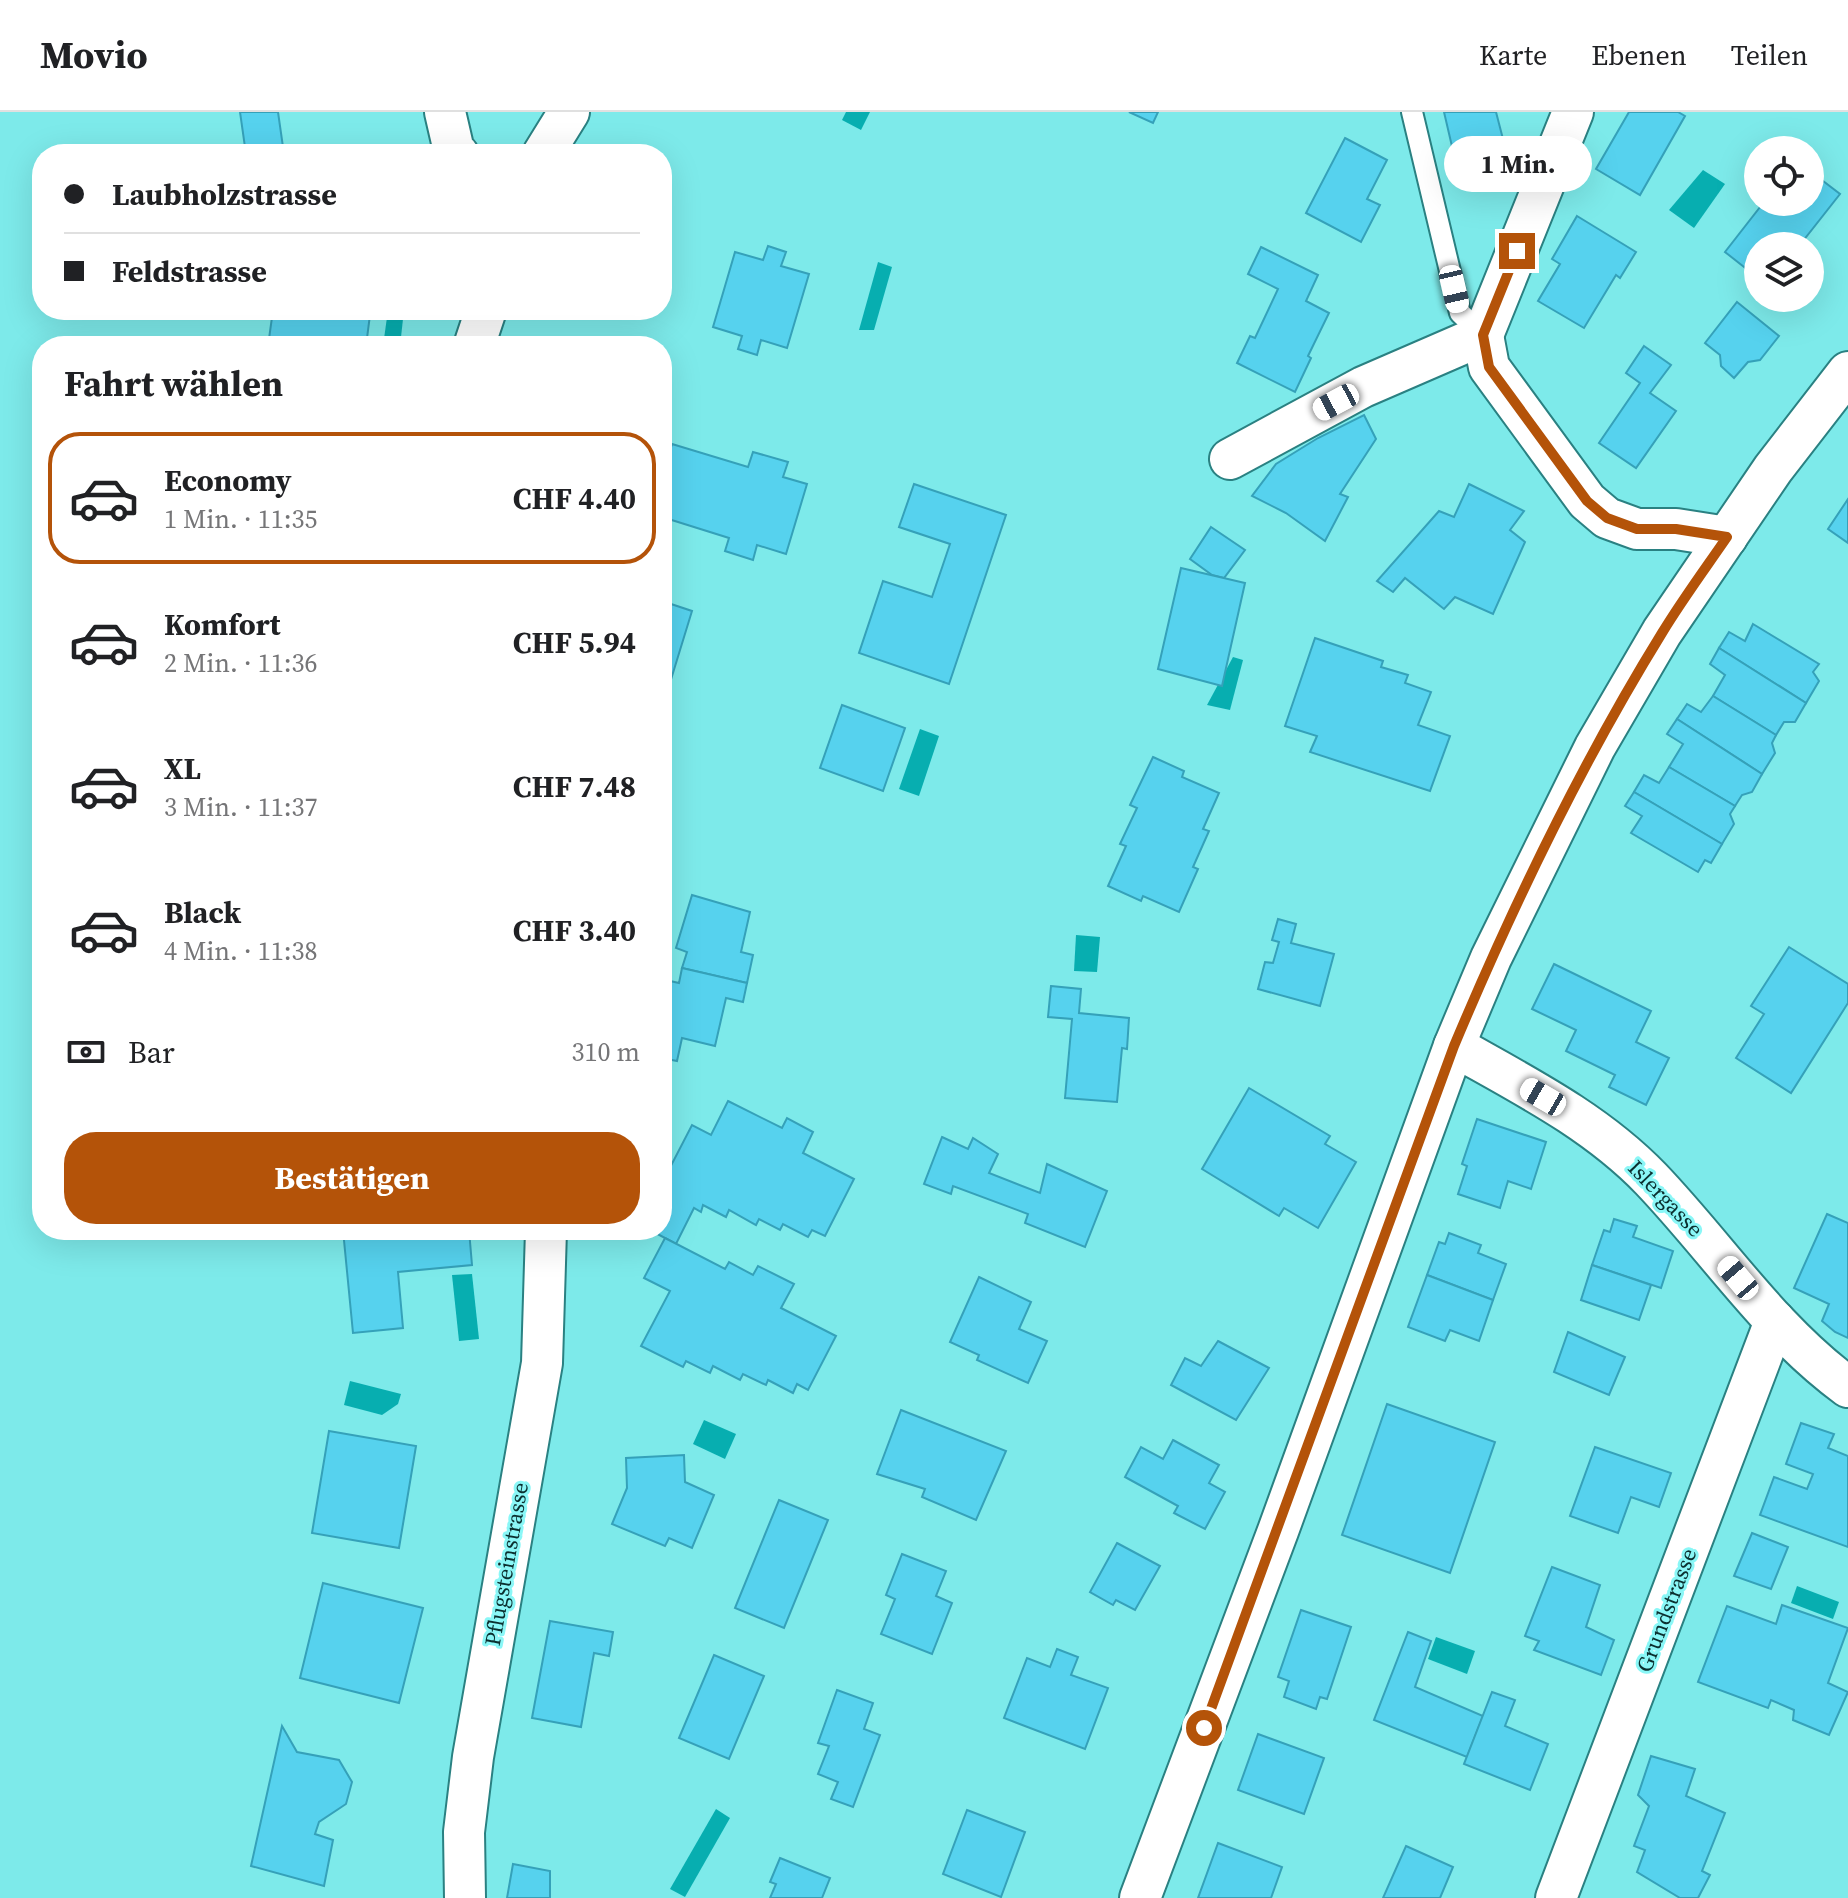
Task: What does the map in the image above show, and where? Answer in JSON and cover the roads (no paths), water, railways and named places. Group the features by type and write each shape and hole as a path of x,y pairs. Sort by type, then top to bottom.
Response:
{"street":[{"path":"445,112 452,144"},
{"path":"549,144 569,112"},
{"path":"1573,112 1483,335 1489,367 1587,501 1607,518 1637,529 1676,529 1727,537"},
{"path":"1230,459 1363,387 1483,335"},
{"path":"1140,1898 1278,1531 1454,1046 1497,944 1595,747 1662,632 1773,469 1848,372"},
{"name":"Islergasse","path":"1454,1046 1601,1134 1649,1177 1814,1362 1848,1387"},
{"name":"Pflugsteinstrasse","path":"465,1898 464,1832 473,1757 542,1363 546,1240"},
{"name":"Grundstrasse","path":"1556,1898 1775,1321"}],"lane":[{"path":"1412,112 1460,313 1483,335"}],"water":[{"path":"846,112 870,112 861,130 842,120"},
{"path":"1703,170 1725,184 1694,228 1669,210"},
{"path":"878,262 892,267 874,330 859,330"},
{"path":"387,320 403,320 401,336 384,336"},
{"path":"1233,657 1243,660 1230,710 1207,705"},
{"path":"920,729 939,736 919,796 899,789"},
{"path":"1076,935 1100,937 1097,972 1074,971"},
{"path":"472,1274 479,1339 459,1341 452,1275"},
{"path":"350,1381 401,1394 398,1404 382,1415 344,1405"},
{"path":"704,1420 736,1434 725,1459 693,1444"},
{"path":"1797,1586 1839,1602 1833,1619 1791,1603"},
{"path":"1436,1637 1475,1651 1467,1674 1428,1659"},
{"path":"716,1809 730,1818 685,1897 670,1889"}]}
